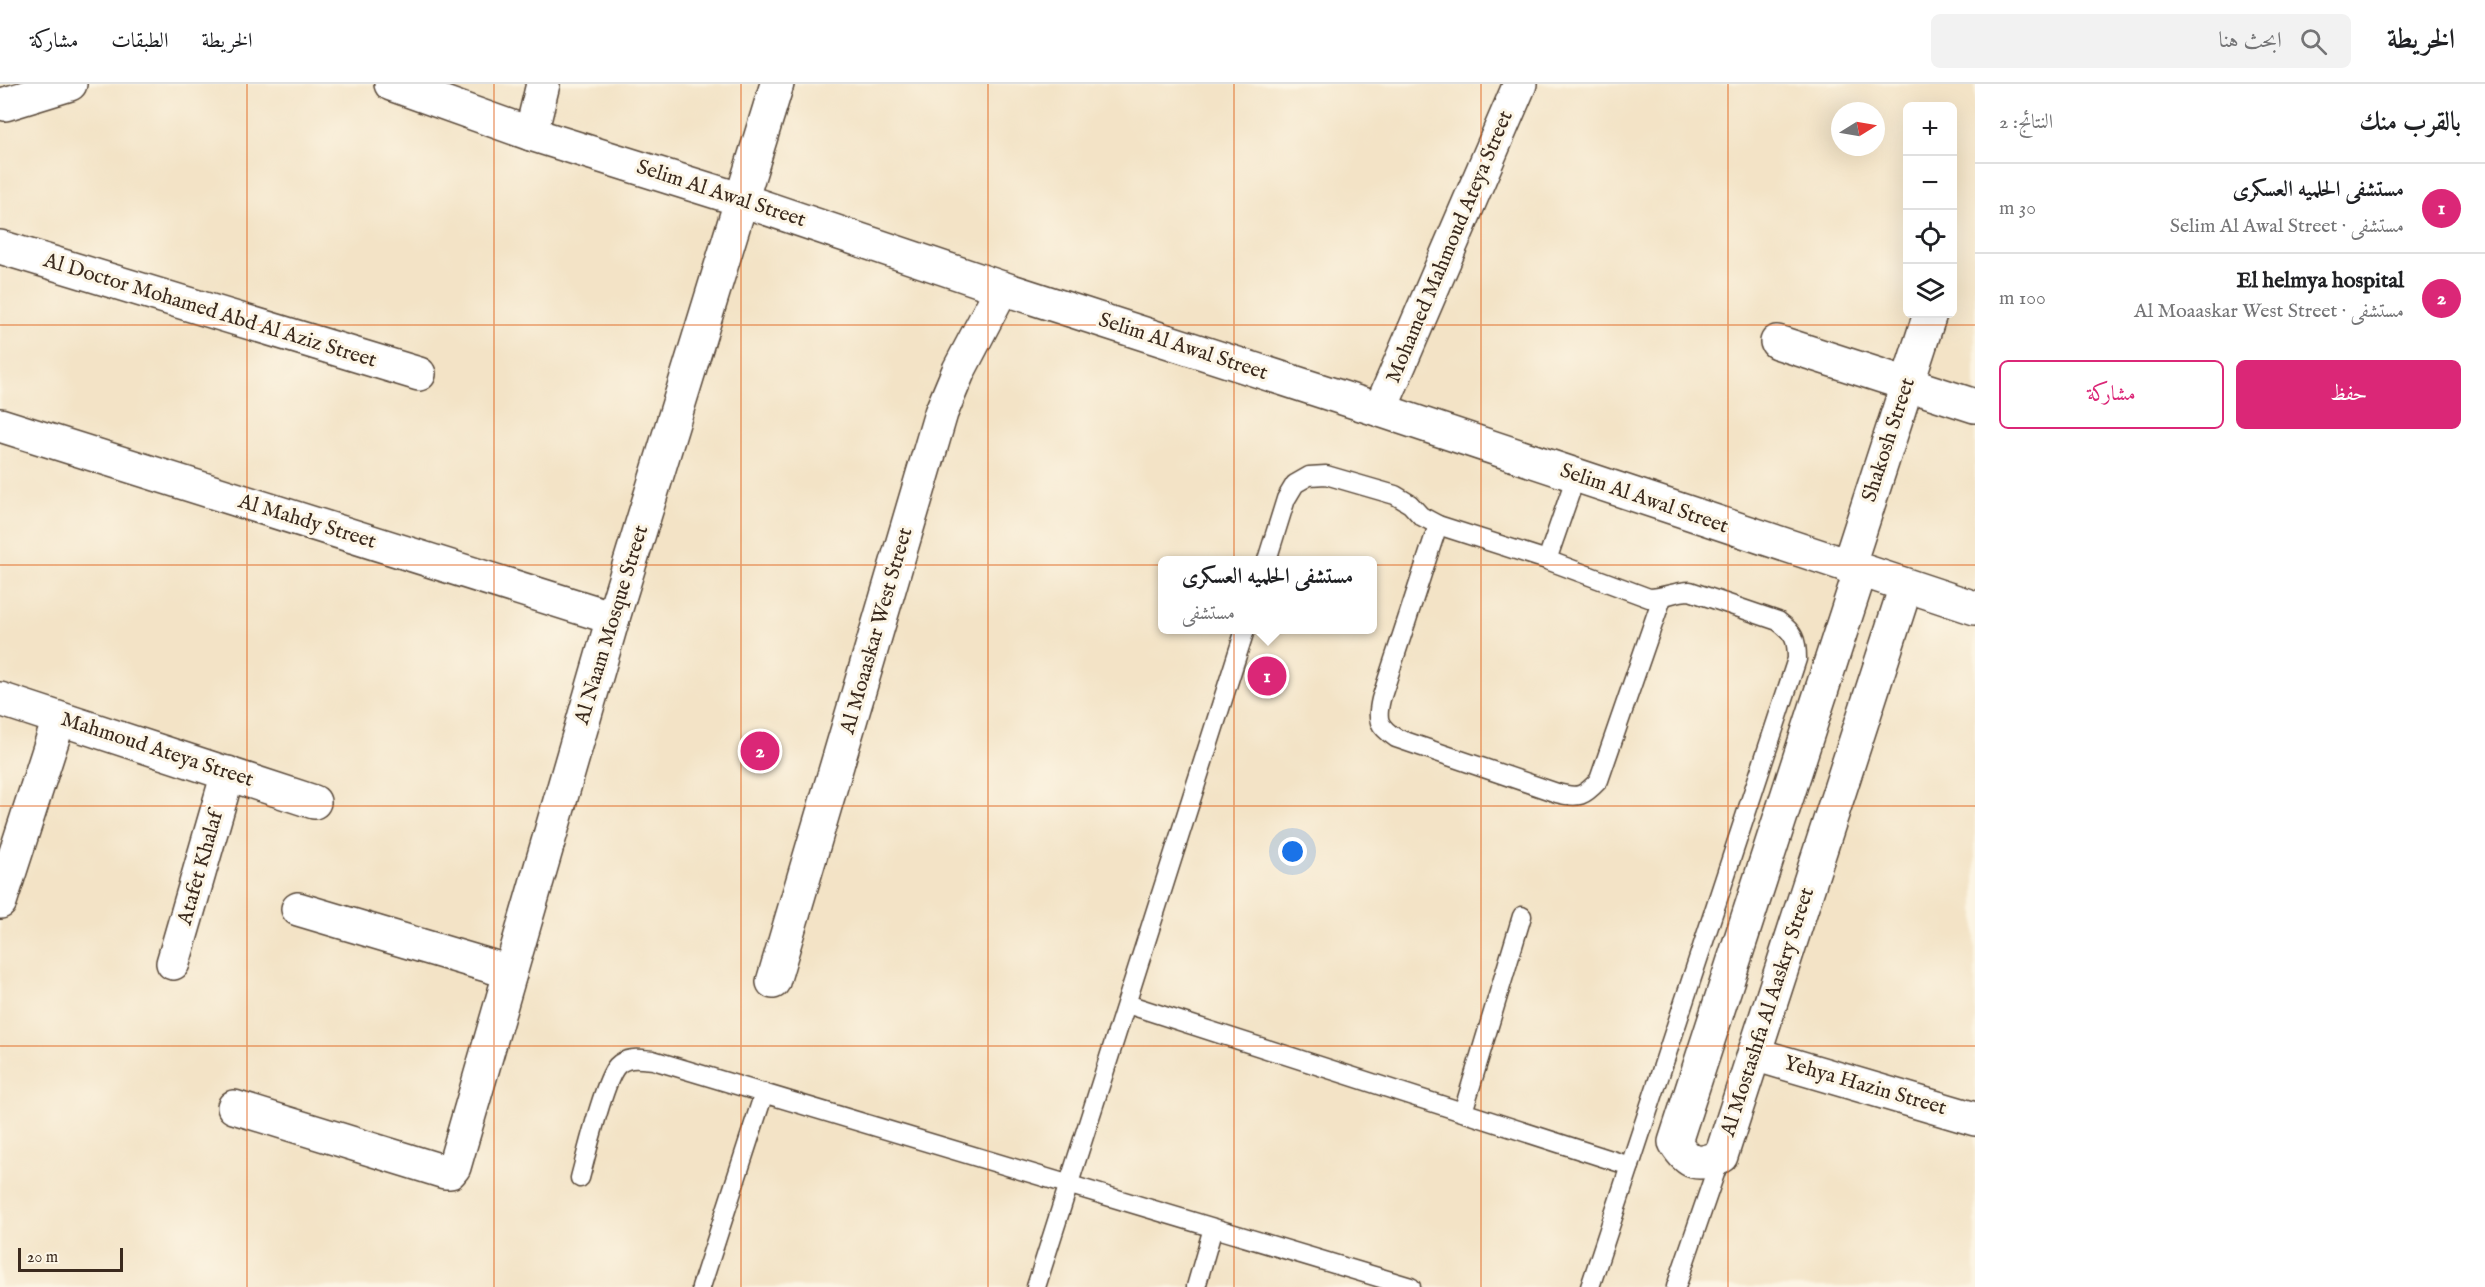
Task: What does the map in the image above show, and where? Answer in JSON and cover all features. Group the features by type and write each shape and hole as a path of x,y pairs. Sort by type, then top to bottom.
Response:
{"street":[{"path":"6,103 70,84"},
{"name":"Selim Al Awal Street","path":"391,84 531,134 742,200 1002,288 1380,410 1975,608"},
{"path":"531,134 543,84"},
{"name":"Al Naam Mosque Street","path":"234,1107 445,1172 450,1172 454,1167 613,618 777,84"},
{"name":"Mohamed Mahmoud Ateya Street","path":"1380,410 1520,84"},
{"name":"Al Doctor Mohamed Abd Al Aziz Street","path":"0,247 419,374"},
{"name":"Al Moaaskar West Street","path":"773,982 941,413 964,360 1002,288"},
{"name":"Shakosh Street","path":"1854,569 1907,384 1929,318"},
{"path":"1777,342 1975,406"},
{"name":"Al Mahdy Street","path":"0,426 613,618"},
{"name":"Al Mostashfa Al Aaskry Street","path":"1854,569 1675,1142 1684,1157 1695,1162 1707,1162 1721,1156 1906,586"},
{"name":"Mahmoud Ateya Street","path":"0,699 314,802"},
{"path":"0,902 59,719"},
{"name":"Atafet Khalaf","path":"174,963 228,773"},
{"path":"298,909 510,972"},
{"name":"Yehya Hazin Street","path":"1754,1054 1975,1119"}],"lane":[{"path":"1269,556 1286,499 1295,484 1309,476 1326,476 1395,495 1410,504 1421,516 1438,525 1546,560 1649,598 1662,598 1681,591 1690,591 1778,621 1790,630 1797,644 1797,659 1590,1287"},
{"path":"1546,560 1576,476"},
{"path":"1438,525 1381,699 1377,714 1383,729 1396,738 1557,793 1573,797 1588,792 1599,780 1662,598"},
{"path":"1036,1287 1244,634"},
{"path":"1463,1112 1522,916"},
{"path":"1126,1004 1630,1166"},
{"path":"580,1178 608,1081 617,1065 634,1058 652,1060 1411,1287"},
{"path":"701,1287 764,1093"},
{"path":"1676,1287 1721,1156"},
{"path":"1196,1287 1213,1228"}],"place":[{"name":"مستشفى الحلميه العسكرى","path":"1267,676"},
{"name":"El helmya hospital","path":"760,751"}]}
